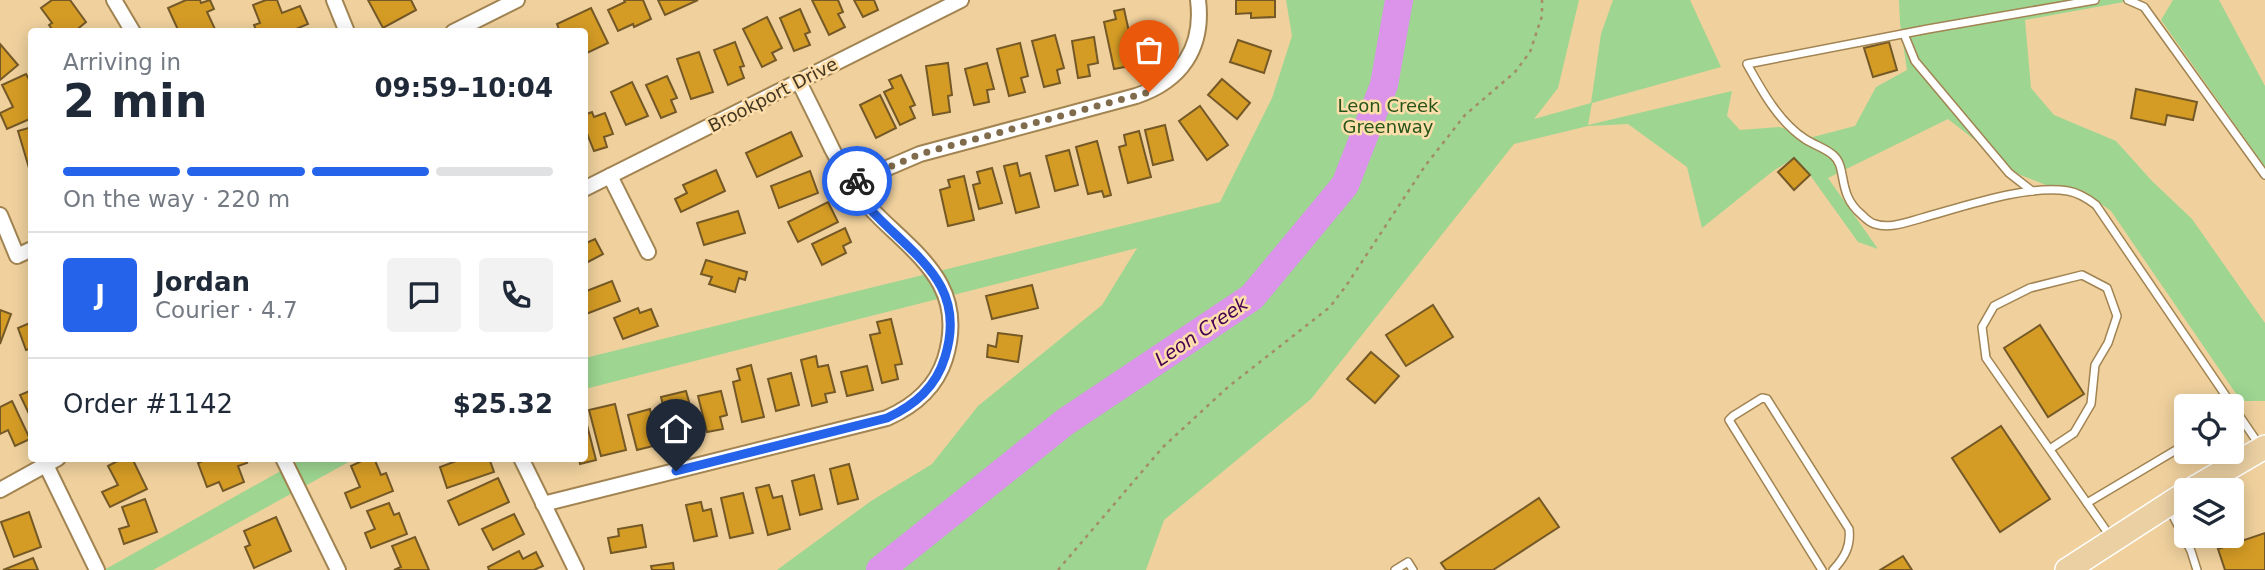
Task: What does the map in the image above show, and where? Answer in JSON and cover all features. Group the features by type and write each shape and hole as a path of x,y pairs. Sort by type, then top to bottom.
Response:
{"main road":[{"path":"2212,478 2263,448"},
{"path":"2079,567 2113,540 2174,500"}],"street":[{"path":"114,0 131,28"},
{"path":"334,0 344,28"},
{"path":"461,28 517,0"},
{"name":"Brookport Drive","path":"588,187 961,0"},
{"path":"850,184 920,154 1136,96 1162,86 1174,77 1194,46 1198,33 1198,0"},
{"path":"543,503 887,418 907,409 921,397 942,369 949,345 951,320 946,295 932,270 869,209 850,184 799,82"},
{"path":"610,176 649,252"},
{"path":"0,215 17,256 28,250"},
{"path":"0,490 52,462 97,570"},
{"path":"285,462 338,570"},
{"path":"523,462 576,570"}],"lane":[{"path":"2095,0 1747,64 1764,96 1782,117 1803,138 1835,156 1840,166 1846,196 1854,209 1874,224 1896,225 2032,191 2066,191 2084,196 2096,205 2221,394"},
{"path":"2128,0 2144,8 2265,175"},
{"path":"1904,34 1915,61 2009,173 2032,191"},
{"path":"2050,449 2074,433 2091,404 2095,365 2108,343 2117,316 2107,288 2082,275 2030,288 1994,306 1982,327 1986,358 2113,540"},
{"path":"1822,570 1729,420 1762,398 1767,399 1849,529 1850,541 1844,558 1833,570"},
{"path":"2244,426 2263,448"},
{"path":"2087,503 2174,451"},
{"path":"2190,548 2197,570"},
{"path":"1395,570 1408,562 1413,570"}],"path":[{"path":"1058,570 1163,447 1228,387 1330,307 1433,155 1465,115 1515,72 1530,52 1542,16 1542,0"}],"green space":[{"name":"Leon Creek Greenway","path":"1286,0 1579,0 1558,88 1534,119 1591,103 1601,34 1613,0 1690,0 1721,67 1592,103 1588,125 1732,91 1727,116 1740,130 1779,127 1813,137 1855,126 1876,87 1907,70 1899,0 2135,0 2025,20 2031,88 2054,115 2116,141 2152,181 2192,219 2265,323 2265,401 2244,401 2244,394 2236,394 2111,211 2084,191 2046,185 2018,174 1948,119 1828,178 1878,249 1858,242 1810,175 1794,158 1773,171 1702,228 1687,167 1628,124 1588,126 1514,144 1311,399 1164,520 1146,570 777,570 871,501 932,464 978,406 1102,305 1137,248 588,388 588,357 1220,202 1272,98 1292,36"},
{"path":"2173,0 2219,0 2265,86 2265,167 2161,20"},
{"path":"297,462 349,462 153,570 104,570"}],"building":[{"path":"52,0 70,0 86,22 79,28 51,28 49,25 52,23 41,8"},
{"path":"186,0 200,0 201,3 210,0 214,9 207,12 215,28 177,28 168,8"},
{"path":"266,0 277,0 282,13 300,6 308,24 298,28 255,28 254,25 260,23 253,5"},
{"path":"368,0 411,0 416,10 383,28"},
{"path":"624,0 643,0 651,19 618,31 608,10 625,2"},
{"path":"658,0 698,0 665,15"},
{"path":"812,0 838,0 843,12 838,14 845,27 829,35"},
{"path":"854,0 874,0 878,10 863,17"},
{"path":"1236,0 1275,0 1275,17 1251,18 1251,13 1236,14"},
{"path":"591,8 608,43 588,53 588,28 558,28 557,24"},
{"path":"800,9 810,32 805,34 810,45 794,51 780,18"},
{"path":"1124,9 1133,50 1126,51 1130,66 1114,69 1104,22 1116,19 1114,11"},
{"path":"767,17 782,48 772,53 776,60 762,67 743,29"},
{"path":"1055,35 1064,68 1057,70 1060,83 1044,87 1032,41"},
{"path":"1094,37 1098,63 1088,65 1090,76 1078,78 1072,41"},
{"path":"1238,40 1271,51 1264,73 1230,62"},
{"path":"735,42 744,66 740,67 744,78 728,85 714,50"},
{"path":"1889,42 1897,70 1873,77 1864,48"},
{"path":"1020,43 1028,76 1021,78 1025,92 1009,96 997,49"},
{"path":"0,44 18,65 0,80"},
{"path":"699,52 713,92 691,99 677,59"},
{"path":"948,63 952,95 948,96 950,112 933,115 926,66"},
{"path":"987,63 994,89 987,90 989,102 974,105 965,69"},
{"path":"26,74 28,78 28,120 7,129 0,113 13,107 2,85"},
{"path":"901,75 915,105 910,107 915,118 900,125 884,92 893,88 889,80"},
{"path":"667,76 677,98 671,100 676,112 661,118 646,85"},
{"path":"1222,79 1250,103 1237,119 1208,95"},
{"path":"632,82 648,116 626,125 611,92"},
{"path":"2136,89 2197,102 2193,120 2167,115 2165,125 2131,118"},
{"path":"880,95 896,128 876,138 860,105"},
{"path":"1200,106 1228,145 1207,160 1179,121"},
{"path":"592,112 594,117 605,113 613,134 604,137 607,147 594,151 588,136 588,114"},
{"path":"1165,125 1173,160 1153,165 1145,130"},
{"path":"28,128 28,165 18,131"},
{"path":"1139,131 1151,177 1128,183 1119,147 1126,145 1124,135"},
{"path":"791,132 802,156 757,177 746,153"},
{"path":"1097,141 1111,195 1104,197 1102,191 1088,194 1076,147"},
{"path":"1069,150 1078,185 1055,191 1046,156"},
{"path":"1794,158 1810,175 1794,190 1778,172"},
{"path":"1017,163 1020,176 1030,173 1039,207 1016,213 1004,166"},
{"path":"992,168 1002,203 979,209 973,185 980,183 977,172"},
{"path":"716,170 725,191 681,212 675,199 687,193 683,185"},
{"path":"810,171 818,193 779,208 771,186"},
{"path":"964,176 974,220 948,226 940,190 950,187 948,180"},
{"path":"828,202 838,222 798,242 788,222"},
{"path":"738,211 745,233 704,245 697,223"},
{"path":"845,228 851,242 843,246 846,253 822,265 812,244"},
{"path":"595,239 603,254 588,262 588,242"},
{"path":"706,260 747,272 745,280 739,278 735,292 709,284 712,277 701,274"},
{"path":"612,281 620,301 588,313 588,290"},
{"path":"1032,285 1038,308 992,319 986,296"},
{"path":"1433,305 1453,337 1406,366 1386,335"},
{"path":"638,308 640,313 651,309 658,326 623,339 614,318"},
{"path":"0,310 11,314 0,344"},
{"path":"891,319 902,364 895,365 898,379 882,383 870,335 880,333 877,322"},
{"path":"28,324 28,349 26,350 18,328"},
{"path":"2040,325 2084,394 2048,417 2004,348"},
{"path":"998,333 1022,336 1018,362 987,357 988,345 996,347"},
{"path":"1371,352 1399,376 1375,403 1347,379"},
{"path":"816,356 818,367 828,365 835,392 825,394 827,402 812,406 801,360"},
{"path":"751,365 764,417 742,422 733,382 740,380 737,369"},
{"path":"867,366 873,390 847,396 841,372"},
{"path":"791,373 799,405 776,411 768,379"},
{"path":"686,391 696,427 685,429 687,437 672,441 661,397"},
{"path":"721,391 727,415 720,417 723,429 707,432 698,396"},
{"path":"28,392 28,412 20,395"},
{"path":"12,401 28,440 15,446 8,430 0,434 0,407"},
{"path":"615,404 626,450 601,456 589,410"},
{"path":"650,409 656,433 650,435 653,446 637,450 628,415"},
{"path":"2001,426 2050,499 2000,532 1952,458"},
{"path":"588,429 596,460 588,462"},
{"path":"116,462 134,462 147,489 110,507 102,492 118,485 108,466"},
{"path":"247,462 238,466 244,482 223,491 219,482 207,487 198,463"},
{"path":"360,462 376,462 381,475 386,473 393,491 351,508 345,493 360,487 351,466"},
{"path":"453,462 490,462 494,472 447,488 440,467"},
{"path":"849,464 858,499 838,504 830,469"},
{"path":"814,475 822,509 800,515 792,481"},
{"path":"498,478 509,502 459,525 448,501"},
{"path":"769,485 773,498 782,496 790,529 768,535 756,488"},
{"path":"743,493 753,533 730,538 721,498"},
{"path":"1539,498 1559,527 1493,570 1446,570 1441,563"},
{"path":"145,499 157,532 124,544 119,529 129,526 122,507"},
{"path":"701,502 703,511 711,509 717,536 694,541 686,505"},
{"path":"389,503 394,515 399,513 407,534 371,548 365,533 375,529 367,511"},
{"path":"29,512 41,547 14,557 1,522"},
{"path":"514,514 524,534 493,550 482,529"},
{"path":"276,517 291,551 254,568 245,547 250,545 244,531"},
{"path":"642,525 646,547 611,553 608,538 619,536 618,529"},
{"path":"2265,533 2265,570 2225,570 2218,549 2244,548 2244,540"},
{"path":"415,537 429,570 394,570 401,567 392,546"},
{"path":"519,551 523,559 536,552 543,566 534,570 489,570 488,567"},
{"path":"1903,556 1912,570 1880,570"},
{"path":"33,558 38,570 3,570"},
{"path":"673,563 674,570 652,570 651,566"}],"waterway":[{"name":"Leon Creek","path":"880,570 1065,422 1252,297 1345,185 1384,85 1399,0"}],"way so far":[{"path":"857,181 920,154 1149,92"}],"route":[{"path":"676,471 887,418 907,409 933,384 942,369 949,345 951,320 946,295 932,270 869,209 850,184 857,181"}]}
